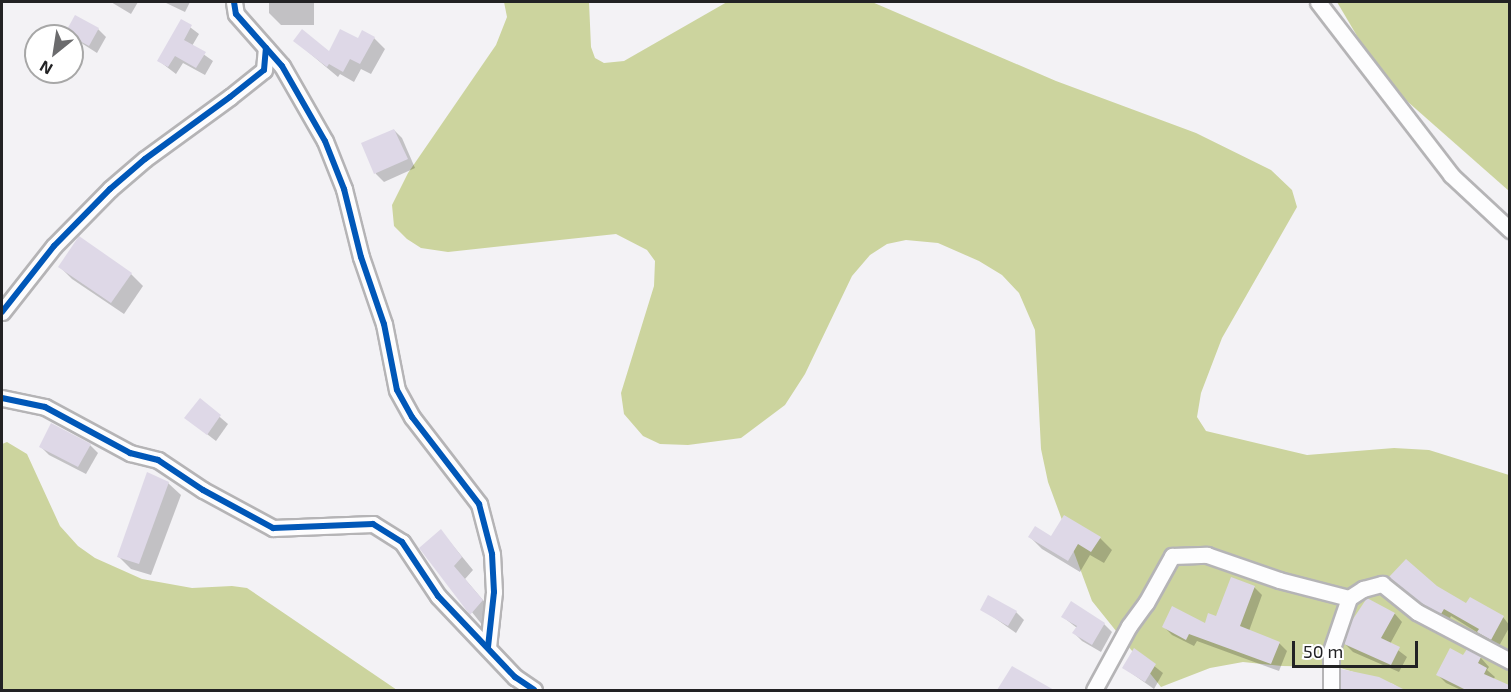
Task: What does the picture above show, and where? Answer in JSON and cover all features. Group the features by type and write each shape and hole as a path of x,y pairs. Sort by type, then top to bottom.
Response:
{"street":[{"path":"234,2 236,14 282,66 325,141 344,189 361,257 384,324 397,390 412,417 479,504 492,554 494,592 488,647"},
{"path":"1318,2 1451,175 1509,230"},
{"path":"2,312 54,246 110,189 145,159 264,70 266,48"},
{"path":"2,398 45,406 130,453 158,460 203,490 273,528 373,524 402,542 438,596 515,677 534,690"},
{"path":"1094,690 1129,626 1161,580 1172,556 1207,555 1279,580 1349,598"},
{"path":"1331,690 1331,651 1349,598 1363,589 1382,584 1417,612 1509,661"}],"green space":[{"path":"504,2 589,2 591,47 595,58 604,63 624,61 727,2 872,2 1056,81 1196,133 1271,170 1292,190 1297,207 1222,338 1201,393 1197,417 1206,431 1307,455 1394,448 1429,450 1509,475 1509,690 1402,690 1393,684 1337,667 1282,666 1243,662 1210,668 1161,687 1092,601 1048,482 1041,449 1035,330 1019,293 1002,275 979,261 938,243 906,240 887,244 870,255 852,276 805,374 785,405 741,438 688,445 660,444 643,436 624,414 621,393 654,286 655,261 647,250 616,234 448,252 421,248 407,239 394,226 392,205 408,173 496,45 507,17"},
{"path":"1337,2 1509,2 1509,191 1383,80"},
{"path":"7,442 27,454 60,526 78,546 95,558 142,579 192,588 232,586 247,588 397,690 2,690 2,444"}],"building":[{"path":"75,15 99,28 89,46 84,43 84,24 70,24"},
{"path":"181,19 192,25 184,40 206,52 196,68 175,56 168,67 157,61"},
{"path":"302,29 329,51 340,29 358,38 362,30 375,37 360,64 350,59 343,72 329,64 327,67 293,41"},
{"path":"394,129 408,159 374,174 361,143"},
{"path":"79,236 132,273 111,303 58,267"},
{"path":"200,398 221,415 207,435 184,418"},
{"path":"51,423 91,444 78,467 39,447"},
{"path":"147,472 169,482 139,564 117,557"},
{"path":"1064,515 1101,537 1091,552 1078,544 1068,561 1028,537 1035,526 1051,536"},
{"path":"441,529 462,557 454,566 483,600 470,615 419,548"},
{"path":"1406,559 1437,586 1466,603 1470,597 1504,616 1491,640 1477,632 1479,629 1444,609 1441,614 1422,604 1389,577"},
{"path":"1231,577 1255,586 1240,626 1280,642 1271,664 1189,634 1186,640 1162,627 1172,606 1205,623 1208,613 1216,616"},
{"path":"988,595 1017,611 1008,626 980,610"},
{"path":"1367,598 1395,613 1381,638 1400,647 1391,665 1344,644 1351,622"},
{"path":"1071,601 1105,623 1092,645 1072,633 1077,626 1061,617"},
{"path":"1134,648 1156,664 1145,682 1122,668"},
{"path":"1450,648 1463,655 1467,649 1481,657 1478,663 1487,668 1484,674 1509,685 1509,690 1466,690 1436,675"},
{"path":"1012,666 1054,690 997,690"},
{"path":"1341,669 1379,677 1405,690 1341,690"}],"cycle path":[{"path":"234,2 236,14 282,66 325,141 344,189 361,257 384,324 397,390 412,417 479,504 492,554 494,592 488,647"},
{"path":"2,312 54,246 110,189 145,159 264,70 266,48"},
{"path":"2,398 45,407 130,453 158,460 203,490 273,528 373,524 402,542 438,596 515,677 534,690"}]}
